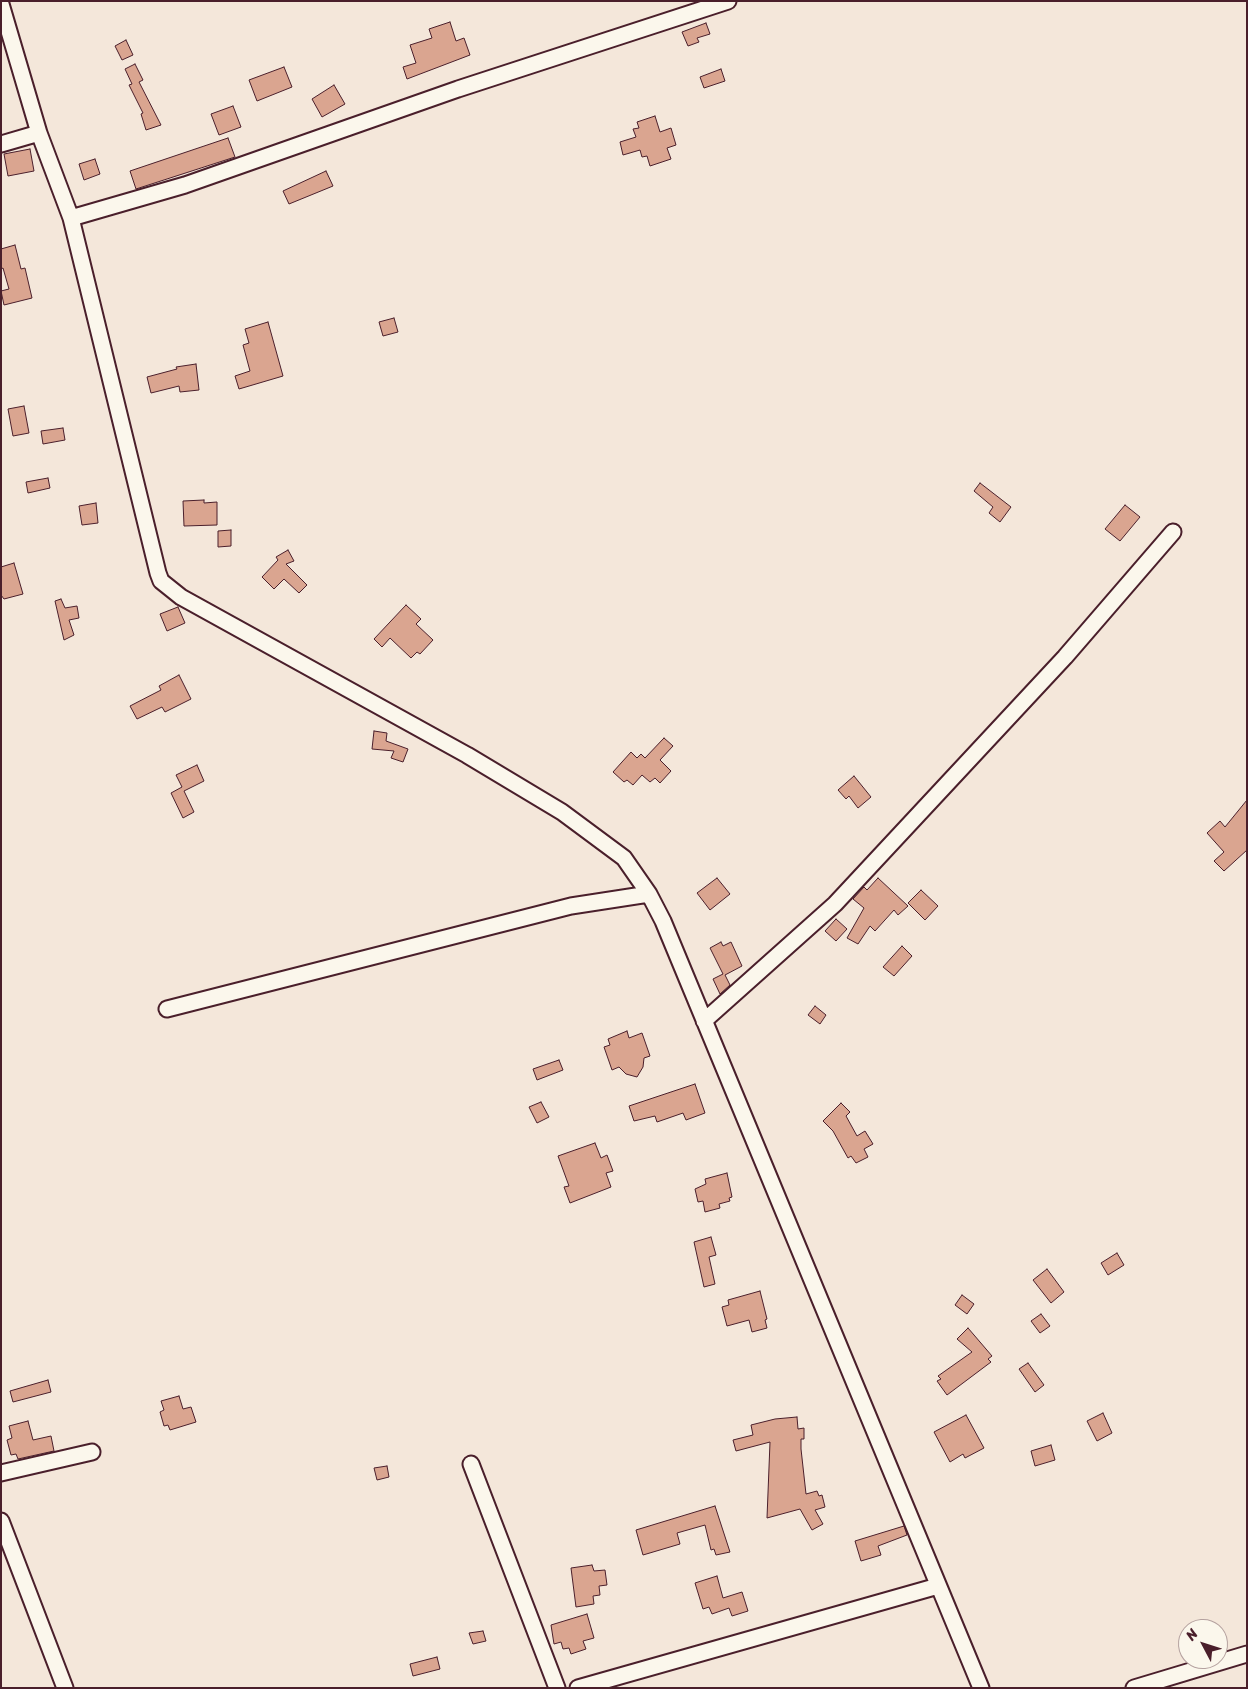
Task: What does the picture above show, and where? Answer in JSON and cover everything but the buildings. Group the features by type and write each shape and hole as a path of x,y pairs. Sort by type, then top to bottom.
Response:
{"street":[{"path":"71,218 185,185 458,89 728,1"},
{"path":"1,4 39,133 71,218 153,554 162,580 181,597 467,755 562,812 624,858 663,921 981,1688"},
{"path":"1,144 39,133"},
{"path":"704,1021 835,904 1065,657 1173,532"},
{"path":"167,1009 571,906 648,894"},
{"path":"1,1473 92,1452"},
{"path":"471,1464 557,1688"},
{"path":"1,1521 65,1688"},
{"path":"586,1687 938,1586"},
{"path":"1134,1688 1247,1654"}]}
